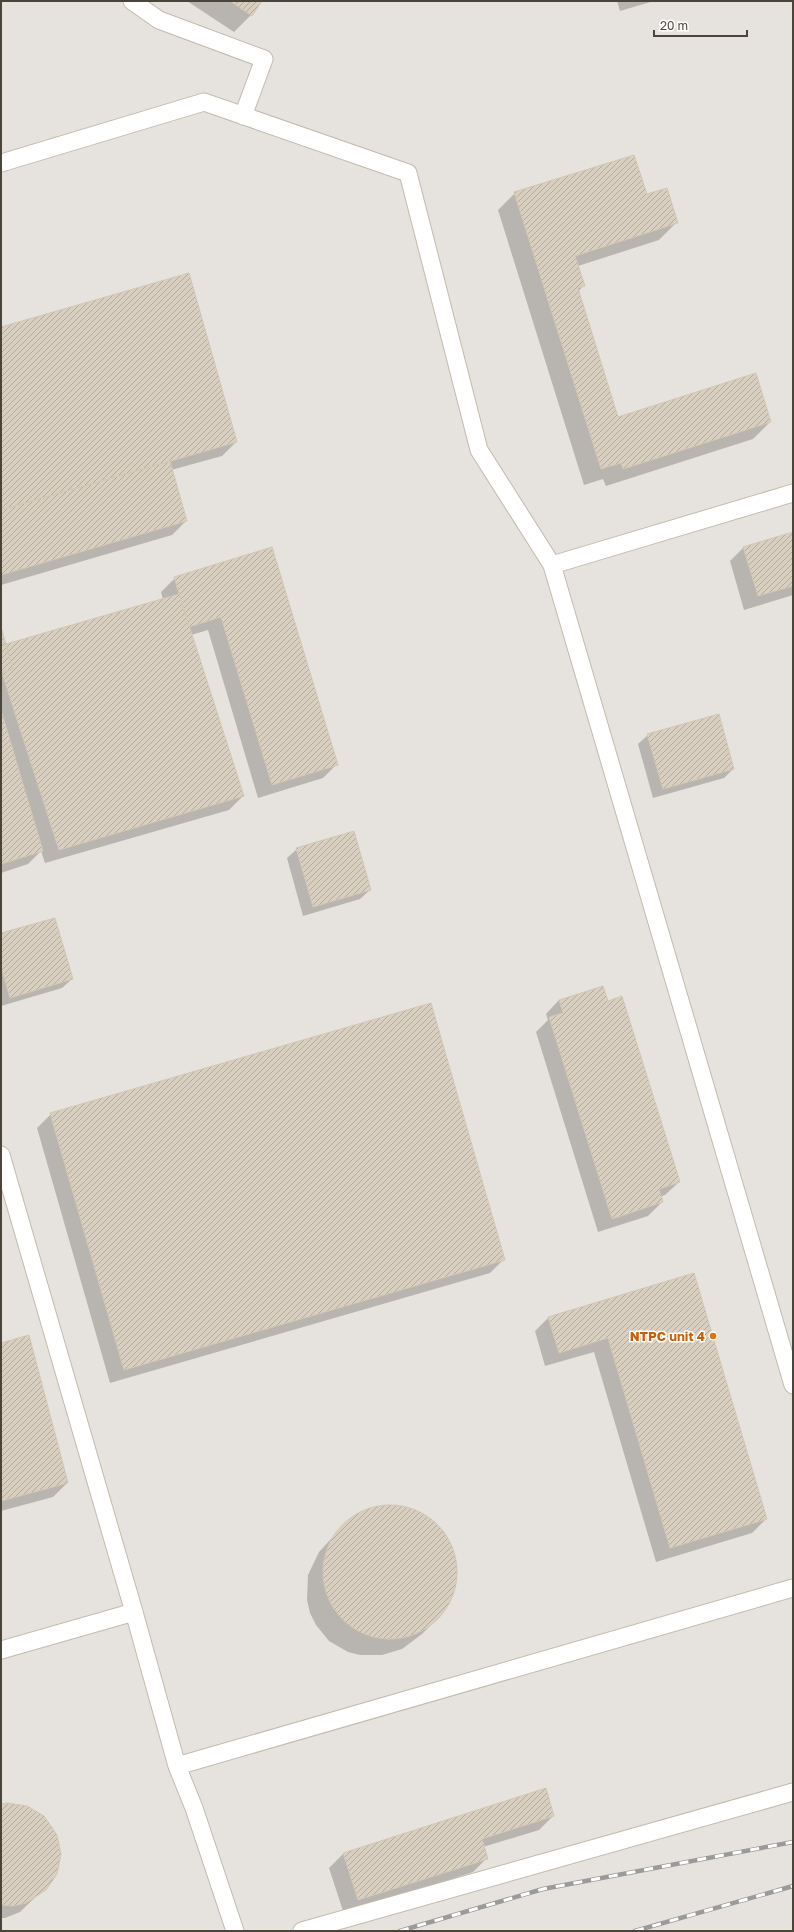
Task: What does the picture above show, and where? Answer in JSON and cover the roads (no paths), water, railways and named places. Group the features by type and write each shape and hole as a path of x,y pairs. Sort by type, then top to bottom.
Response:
{"lane":[{"path":"132,1 159,20 264,59 243,116"},
{"path":"1,163 204,102 408,173 479,450 552,565 793,1385"},
{"path":"552,565 793,493"},
{"path":"1,1155 134,1612 177,1766 194,1808 235,1931"},
{"path":"177,1766 793,1588"},
{"path":"1,1650 134,1612"},
{"path":"302,1931 793,1792"}],"railway":[{"path":"400,1931 543,1889 793,1842"},
{"path":"635,1931 793,1886"}],"place":[{"name":"NTPC unit 4","path":"713,1336"}]}
